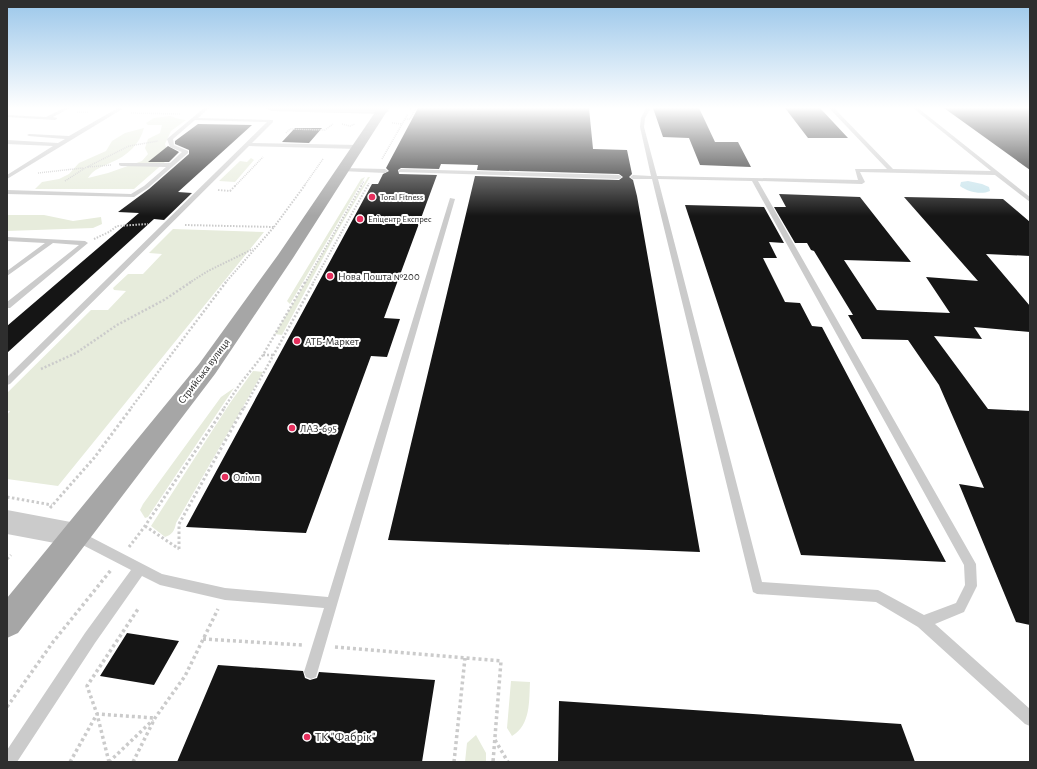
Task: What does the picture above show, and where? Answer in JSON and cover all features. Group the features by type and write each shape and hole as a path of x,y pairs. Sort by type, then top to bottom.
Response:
{"main road":[{"name":"Стрийська вулиця","path":"7,622 211,364 285,258 361,144"}],"street":[{"path":"7,522 76,535"}],"lane":[{"path":"40,144 59,145"},
{"path":"7,192 132,196 146,187 186,152 172,146 171,144"},
{"path":"7,382 169,224 248,144 359,147"},
{"path":"646,144 757,588 878,596 923,622 1030,719"},
{"path":"866,144 892,171"},
{"path":"960,144 1030,200"},
{"path":"8,177 59,145"},
{"path":"134,164 143,158"},
{"path":"121,164 170,165"},
{"path":"344,170 385,171"},
{"path":"633,177 862,182 857,170 997,173"},
{"path":"400,171 619,177"},
{"path":"754,180 970,564 971,586 960,608 923,622"},
{"path":"311,672 452,199"},
{"path":"7,239 85,243"},
{"path":"7,274 52,241"},
{"path":"7,306 85,243"},
{"path":"76,535 160,578 225,594 332,603"},
{"path":"8,762 90,638 140,568"}],"path":[{"path":"85,168 129,146 141,144"},
{"path":"7,707 53,642 145,526 240,384 263,355 390,144"},
{"path":"7,497 52,505 99,452 201,312 253,249 274,227 332,146"},
{"path":"8,177 121,164"},
{"path":"145,526 179,549 179,524 373,171"},
{"path":"85,243 110,232 117,226 169,224 274,227"},
{"path":"14,376 38,371 76,353 116,325 164,300 208,271 253,249"},
{"path":"263,355 273,355"},
{"path":"7,559 11,555"},
{"path":"109,762 154,718 185,676 225,594"},
{"path":"109,762 97,714 87,686 138,609"},
{"path":"202,639 319,646 502,661 493,762"},
{"path":"454,762 465,658"},
{"path":"97,714 154,718"},
{"path":"70,762 97,714"},
{"path":"133,762 154,718"},
{"path":"495,739 508,762"}],"green space":[{"path":"110,144 136,144 128,153 102,166 88,178 108,173 142,161 148,154 145,148 146,144 165,144 167,150 173,155 134,189 35,189 42,182 59,179 69,174 79,163 106,151"},
{"path":"251,158 254,160 235,182 219,181 240,161 247,162"},
{"path":"365,177 290,304 287,301 361,179"},
{"path":"368,177 370,177 338,230 282,335 275,334"},
{"path":"7,215 44,215 73,221 101,217 102,224 93,228 7,231"},
{"path":"173,229 264,232 58,486 7,479 7,415 10,411 7,411 7,393 91,310 108,310 126,291 114,290 113,288 128,274 143,274 162,254 149,253"},
{"path":"253,371 263,372 176,523 174,530 170,535 165,537 151,526 230,403"},
{"path":"234,388 148,517 145,518 140,510 143,504 221,397"},
{"path":"511,681 530,682 529,704 526,719 523,725 512,736 507,728"},
{"path":"476,735 486,753 486,762 465,762 467,743"}],"water":[{"path":"968,181 989,187 990,191 983,193 975,192 960,186 961,182"}],"building":[{"path":"175,144 231,144 178,192 192,193 164,220 154,219 7,353 7,326 139,213 118,212 149,189 189,154 189,150"},
{"path":"399,144 593,144 593,149 627,150 632,174 629,177 633,180 637,196 700,552 388,540 475,176 619,180 623,177 619,174 477,170 478,165 441,164 439,169 401,168 398,170 399,174 437,175 384,318 400,319 387,357 371,356 306,533 186,527 372,184 378,184 383,174 389,171 386,168"},
{"path":"691,144 739,144 751,167 700,165"},
{"path":"994,144 1030,144 1030,170"},
{"path":"168,146 179,152 169,162 148,162"},
{"path":"779,194 860,197 911,262 844,260 877,310 950,313 926,277 978,281 904,197 1003,199 1030,222 1030,256 986,254 1030,306 1030,332 974,327 982,339 934,336 988,409 1030,411 1030,625 1016,622 959,484 984,488 939,385 908,340 862,339 848,315 853,315 814,251 811,250 807,243 795,243 774,207 786,207"},
{"path":"685,205 764,207 784,243 769,242 777,258 763,258 785,302 800,303 812,326 822,327 946,562 801,555"},
{"path":"127,633 179,641 154,685 100,676"},
{"name":"ТК \"Фабрік\"","path":"218,665 303,671 305,678 310,680 317,678 319,672 435,680 422,762 177,762"},
{"path":"559,701 901,724 915,762 558,762"}],"place":[{"name":"Toral Fitness","path":"372,197"},
{"name":"Епіцентр Експрес","path":"360,219"},
{"name":"Нова Пошта №200","path":"330,276"},
{"name":"АТБ-Маркет","path":"297,341"},
{"name":"ЛАЗ-695","path":"292,428"},
{"name":"Олімп","path":"225,477"},
{"name":"ТК \"Фабрік\"","path":"307,737"}]}
